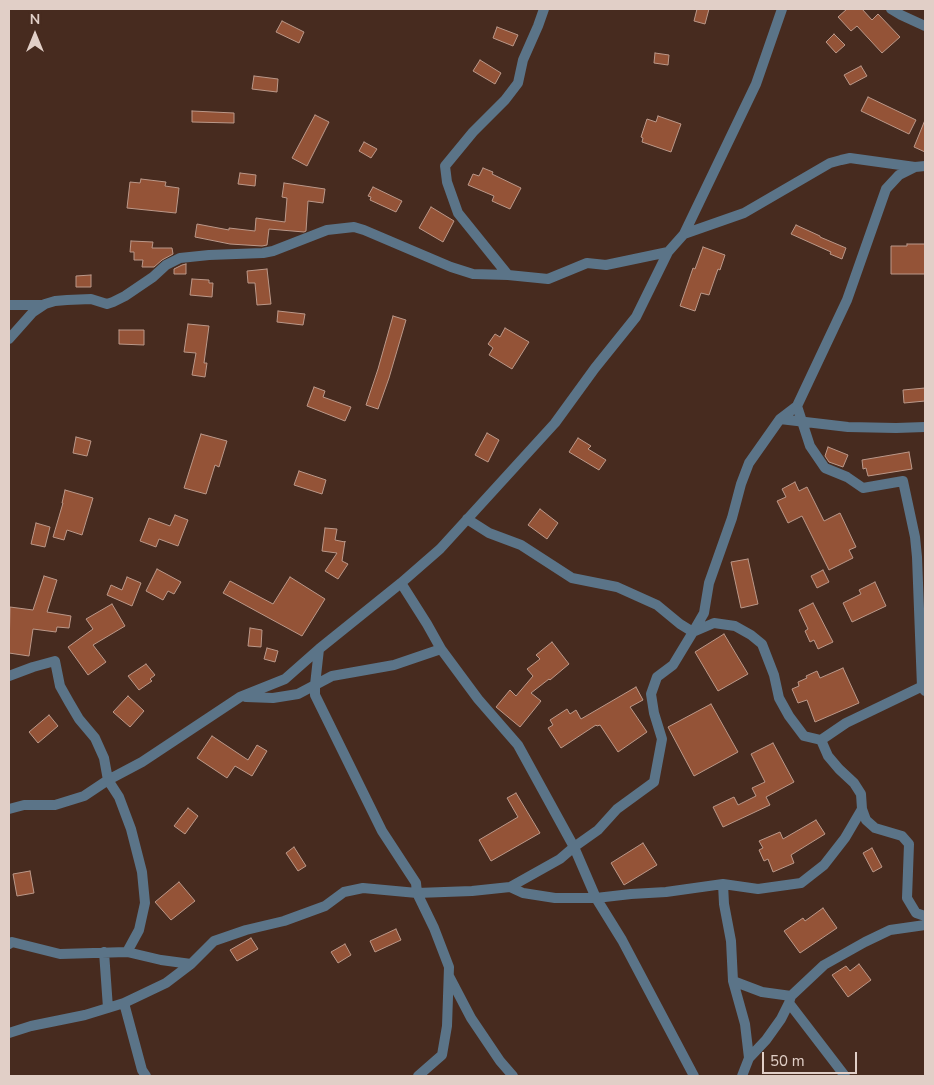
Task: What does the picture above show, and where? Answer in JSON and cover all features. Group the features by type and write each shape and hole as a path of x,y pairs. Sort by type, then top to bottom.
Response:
{"street":[{"path":"508,275 458,214 447,182 445,166 473,132 505,100 518,82 523,60 544,9"},
{"path":"9,809 24,805 55,805 84,796 108,780 142,762 240,697 285,679 440,549 555,423 595,368 636,317 668,252 684,234 756,84 782,9"},
{"path":"892,9 900,15 925,26"},
{"path":"684,234 744,213 830,163 850,158 920,166"},
{"path":"9,1033 31,1026 85,1015 124,1003 166,983 191,964 214,940 284,921 326,906 344,892 363,888 417,894 510,887 560,859 598,830 617,809 654,782 662,739 654,713 651,694 657,677 673,665 704,613 709,583 749,463 780,419 797,406 847,300 886,189 899,175 920,166"},
{"path":"9,305 91,300 107,304 125,296 153,278 166,264 180,258 215,254 263,253 327,230 354,227 451,268 473,274 548,279 587,264 606,264 668,252"},
{"path":"9,339 33,312 44,304"},
{"path":"693,632 714,624 735,626 752,634 762,644 774,675 779,698 789,716 804,736 821,740 846,723 924,688 915,537 903,481 863,488 847,477 825,468 810,446 797,406"},
{"path":"780,419 848,427 925,427"},
{"path":"467,519 489,533 521,545 572,578 617,587 657,605 693,632"},
{"path":"401,583 428,624 441,648 478,699 518,745 574,847 596,898 622,940 694,1076"},
{"path":"320,648 315,695 382,830 416,883 417,894 434,928 449,967 447,1026 442,1055 418,1076"},
{"path":"240,697 273,698 298,694 332,676 394,665 441,648"},
{"path":"9,676 55,661 60,686 79,720 95,738 104,758 108,780 119,797 131,829 142,872 145,903 139,930 127,952"},
{"path":"821,740 828,756 854,783 861,794 862,809 866,820 875,828 902,836 909,844 906,898 916,912 925,916"},
{"path":"510,887 523,893 555,898 596,898 666,892 723,884 758,889 801,883 824,865 862,809"},
{"path":"723,884 724,904 731,941 733,981 746,1024 749,1058"},
{"path":"742,1076 749,1058 766,1040 790,1000 824,965 890,930 925,925"},
{"path":"9,944 12,942 60,954 127,952 191,964"},
{"path":"104,952 108,1008"},
{"path":"449,975 471,1018 500,1061 513,1076"},
{"path":"733,981 790,1000 844,1076"},
{"path":"124,1003 142,1070 146,1076"}],"building":[{"path":"697,9 709,9 705,24 694,21"},
{"path":"847,9 862,9 872,20 878,14 900,37 882,53 857,26 851,31 838,17"},
{"path":"282,21 304,32 299,43 276,32"},
{"path":"497,27 518,35 513,46 493,38"},
{"path":"834,34 845,45 836,53 826,42"},
{"path":"655,53 669,55 668,65 654,63"},
{"path":"480,60 501,73 495,84 473,71"},
{"path":"861,66 867,76 850,85 844,75"},
{"path":"254,76 278,79 277,92 252,89"},
{"path":"868,97 916,120 909,134 861,111"},
{"path":"192,111 234,113 234,123 192,122"},
{"path":"315,115 329,122 307,166 292,158"},
{"path":"658,116 681,124 671,152 642,142 643,138 641,137 647,119 656,122"},
{"path":"925,120 925,152 914,147"},
{"path":"364,142 377,149 371,158 359,151"},
{"path":"483,168 521,188 510,209 492,201 494,196 468,185 473,174 479,176"},
{"path":"240,173 256,175 255,186 238,184"},
{"path":"141,179 166,182 165,186 179,188 176,213 127,208 130,182 140,183"},
{"path":"284,183 325,189 323,203 308,201 306,231 269,229 267,245 262,246 230,244 195,237 197,224 229,230 229,228 255,231 256,218 285,222 287,198 282,197"},
{"path":"373,187 402,201 396,212 370,200 371,197 368,196"},
{"path":"431,207 454,221 443,242 419,228"},
{"path":"796,225 846,248 842,259 791,234"},
{"path":"131,241 153,242 152,248 172,248 173,254 154,267 142,267 143,260 134,260 134,252 130,252"},
{"path":"907,244 925,244 925,274 891,274 891,246 907,246"},
{"path":"703,247 725,255 709,295 701,293 695,311 680,306 693,268 695,269"},
{"path":"186,264 186,274 174,274 174,269"},
{"path":"267,269 271,304 257,305 255,283 248,283 247,271"},
{"path":"91,275 91,287 76,287 76,276"},
{"path":"192,279 209,280 209,283 213,283 212,297 190,295"},
{"path":"278,311 305,314 303,325 277,322"},
{"path":"393,316 406,320 378,409 366,405"},
{"path":"188,324 209,326 204,363 207,363 205,377 192,375 196,353 184,352"},
{"path":"505,328 529,342 512,369 489,355 493,348 488,344 495,334 500,337"},
{"path":"119,330 144,330 144,345 119,344"},
{"path":"314,387 325,391 323,397 351,407 345,421 307,406"},
{"path":"925,388 925,401 904,403 903,390"},
{"path":"487,433 499,440 488,462 475,455"},
{"path":"201,434 227,441 219,467 215,465 206,494 184,488"},
{"path":"76,437 91,441 87,456 73,453"},
{"path":"578,438 591,446 588,449 606,460 599,470 569,452"},
{"path":"828,447 848,455 843,467 829,462 825,456"},
{"path":"909,452 912,469 868,476 866,468 863,469 862,460"},
{"path":"299,471 326,480 322,494 294,485"},
{"path":"795,482 799,491 807,487 824,521 840,513 856,547 849,550 853,558 829,570 802,516 788,523 777,501 786,497 782,489"},
{"path":"65,490 93,498 82,535 67,530 64,540 53,537"},
{"path":"540,509 558,523 547,539 528,525"},
{"path":"175,515 188,520 178,546 159,539 156,547 140,541 149,518 170,526"},
{"path":"36,523 50,527 45,547 31,544"},
{"path":"325,528 337,529 335,540 345,542 342,561 348,564 338,579 325,571 337,553 322,551"},
{"path":"748,559 758,604 741,608 731,562"},
{"path":"157,569 181,582 174,594 168,591 163,600 146,591"},
{"path":"823,570 829,582 817,588 811,576"},
{"path":"44,576 57,580 47,612 71,616 69,628 57,627 56,632 33,629 29,656 9,653 10,607 33,610"},
{"path":"127,577 141,583 132,606 107,595 111,585 122,590"},
{"path":"290,577 325,599 302,636 223,593 230,581 273,604"},
{"path":"875,582 886,606 852,622 843,603 861,594 859,590"},
{"path":"813,603 833,642 818,649 814,640 810,642 805,631 808,629 799,610"},
{"path":"112,604 125,626 93,645 106,662 88,675 68,647 93,629 86,619"},
{"path":"250,628 262,630 261,647 248,646"},
{"path":"724,634 748,674 718,691 695,652"},
{"path":"552,642 569,664 531,693 541,701 520,727 496,707 510,690 516,696 533,676 527,669 540,659 536,655"},
{"path":"267,648 278,651 275,662 264,659"},
{"path":"146,664 155,675 150,679 152,681 139,690 128,676"},
{"path":"843,668 859,703 815,722 807,700 798,703 792,689 799,686 798,682 807,678 806,676 817,671 820,678"},
{"path":"636,687 643,700 630,707 647,732 618,752 600,725 596,725 561,748 548,728 553,725 550,720 567,709 570,714 576,710 581,719"},
{"path":"128,696 144,711 130,727 113,712"},
{"path":"711,704 738,752 694,776 668,727"},
{"path":"49,715 58,726 38,743 29,732"},
{"path":"212,736 248,760 257,745 267,751 252,776 235,766 227,778 197,758"},
{"path":"773,743 794,782 766,797 770,805 723,827 713,807 734,797 738,805 756,796 752,788 765,782 751,754"},
{"path":"516,793 540,833 491,861 479,840 518,817 507,798"},
{"path":"188,808 198,816 185,834 174,826"},
{"path":"816,820 825,834 791,855 794,863 773,872 768,859 764,861 759,850 763,848 759,841 780,832 783,839"},
{"path":"643,843 657,865 624,885 611,863"},
{"path":"294,847 306,866 298,871 286,853"},
{"path":"872,848 882,867 873,872 863,853"},
{"path":"30,871 34,893 17,896 13,874"},
{"path":"179,882 195,901 171,920 155,902"},
{"path":"823,908 837,928 800,953 784,931 803,918 805,921"},
{"path":"396,929 401,940 375,952 370,941"},
{"path":"251,938 258,949 237,961 230,950"},
{"path":"345,944 351,955 338,963 331,952"},
{"path":"859,964 871,980 848,997 832,975 846,966 850,971"}]}
